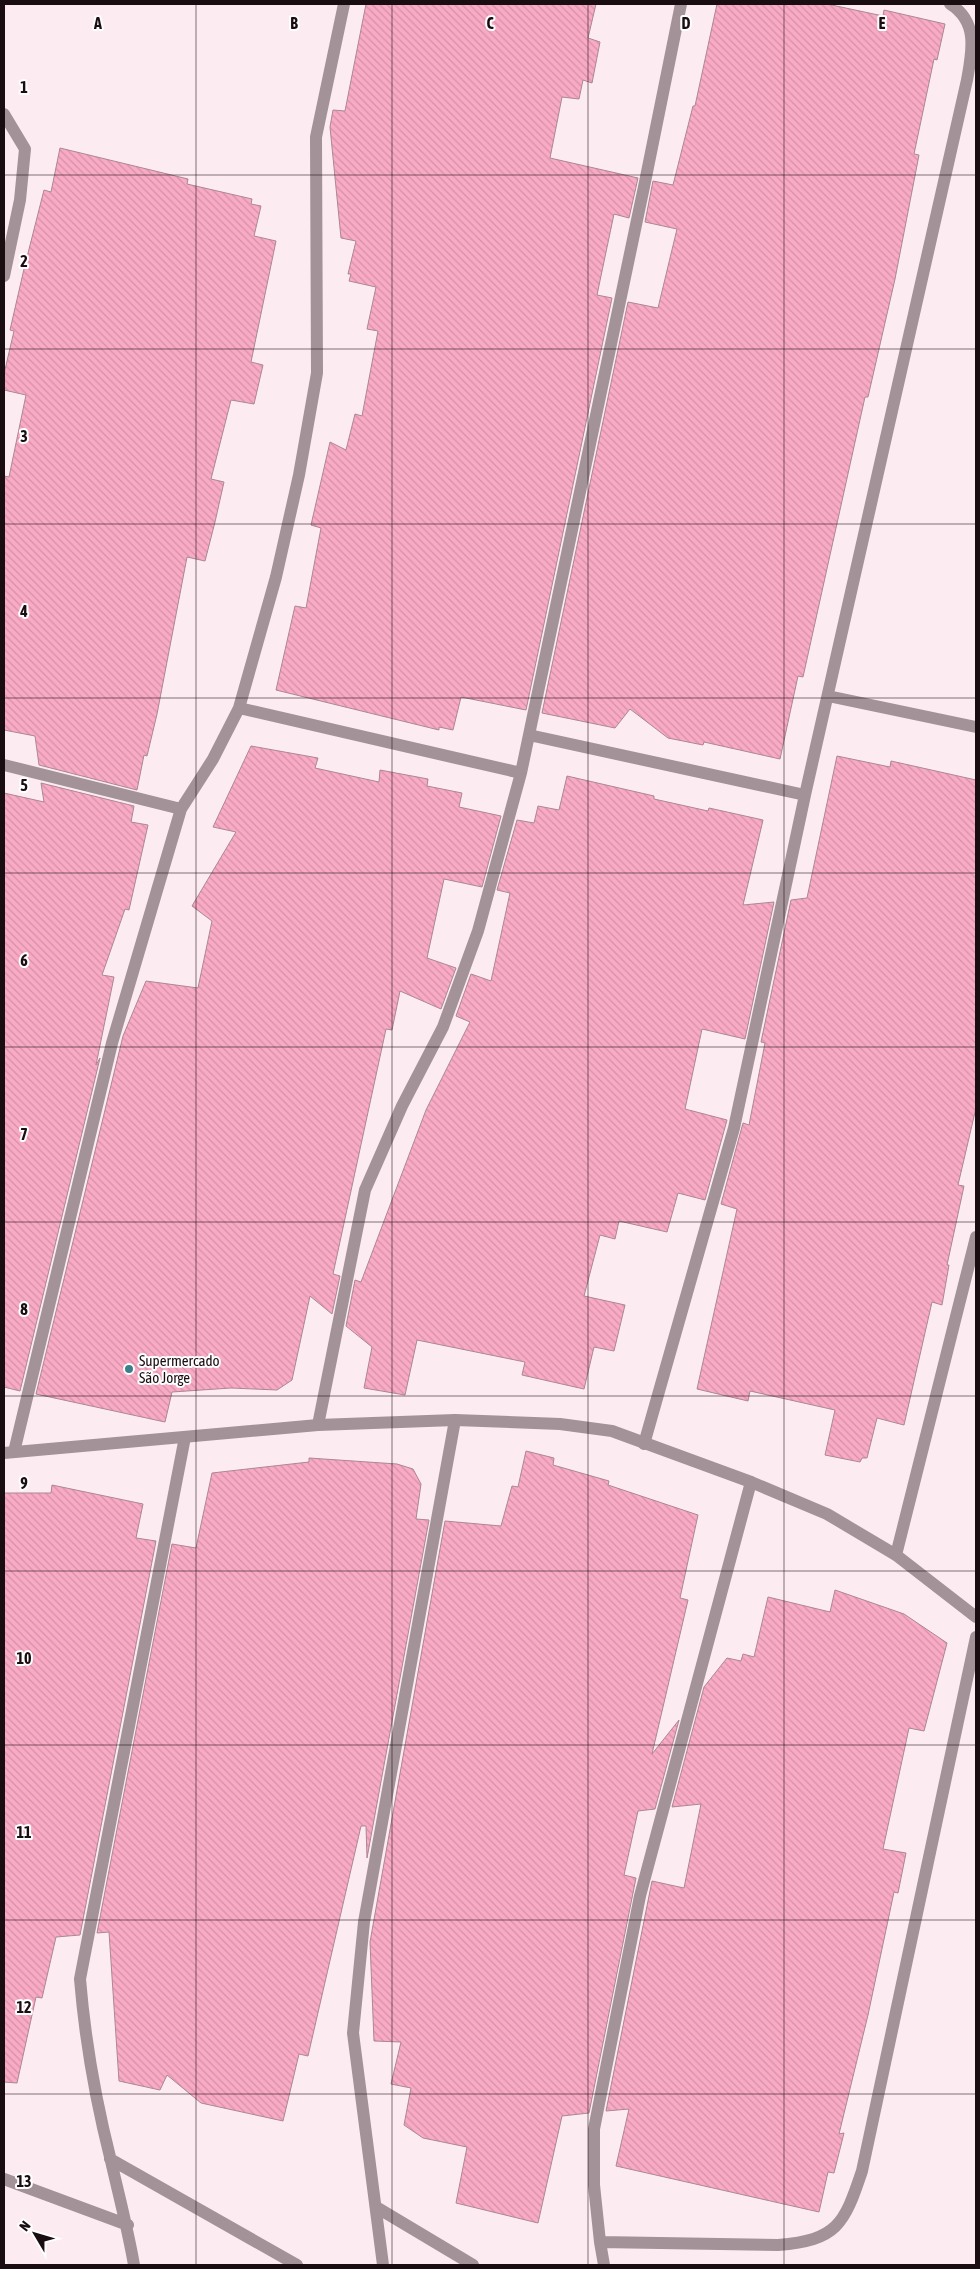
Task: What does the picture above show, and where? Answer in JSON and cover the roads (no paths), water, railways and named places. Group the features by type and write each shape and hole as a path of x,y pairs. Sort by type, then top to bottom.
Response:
{"street":[{"path":"344,4 316,137 317,373 299,475 276,577 239,708 213,758 181,809 112,1043 9,1452 318,1425 455,1420 560,1424 612,1431 750,1482 827,1514 896,1555 976,1618"},
{"path":"318,1425 366,1190 402,1106 443,1027 478,931 522,773 646,182 681,4"},
{"path":"644,1444 734,1128 805,795 967,80 972,50 970,24 956,7 950,4"},
{"path":"4,114 26,149 20,200 4,276"},
{"path":"828,696 976,727"},
{"path":"239,708 522,773"},
{"path":"530,735 805,795"},
{"path":"4,765 181,809"},
{"path":"896,1555 976,1237"},
{"path":"383,2265 353,2033 362,1940 455,1420"},
{"path":"134,2265 128,2225 110,2159 83,2022 80,1979 185,1436"},
{"path":"604,2265 594,2185 594,2129 638,1906 750,1482"},
{"path":"600,2242 778,2245 806,2242 835,2229 852,2199 862,2171 976,1637"},
{"path":"110,2159 297,2265"},
{"path":"4,2179 128,2225"},
{"path":"376,2207 473,2265"}],"place":[{"name":"Supermercado São Jorge","path":"129,1369"}]}
